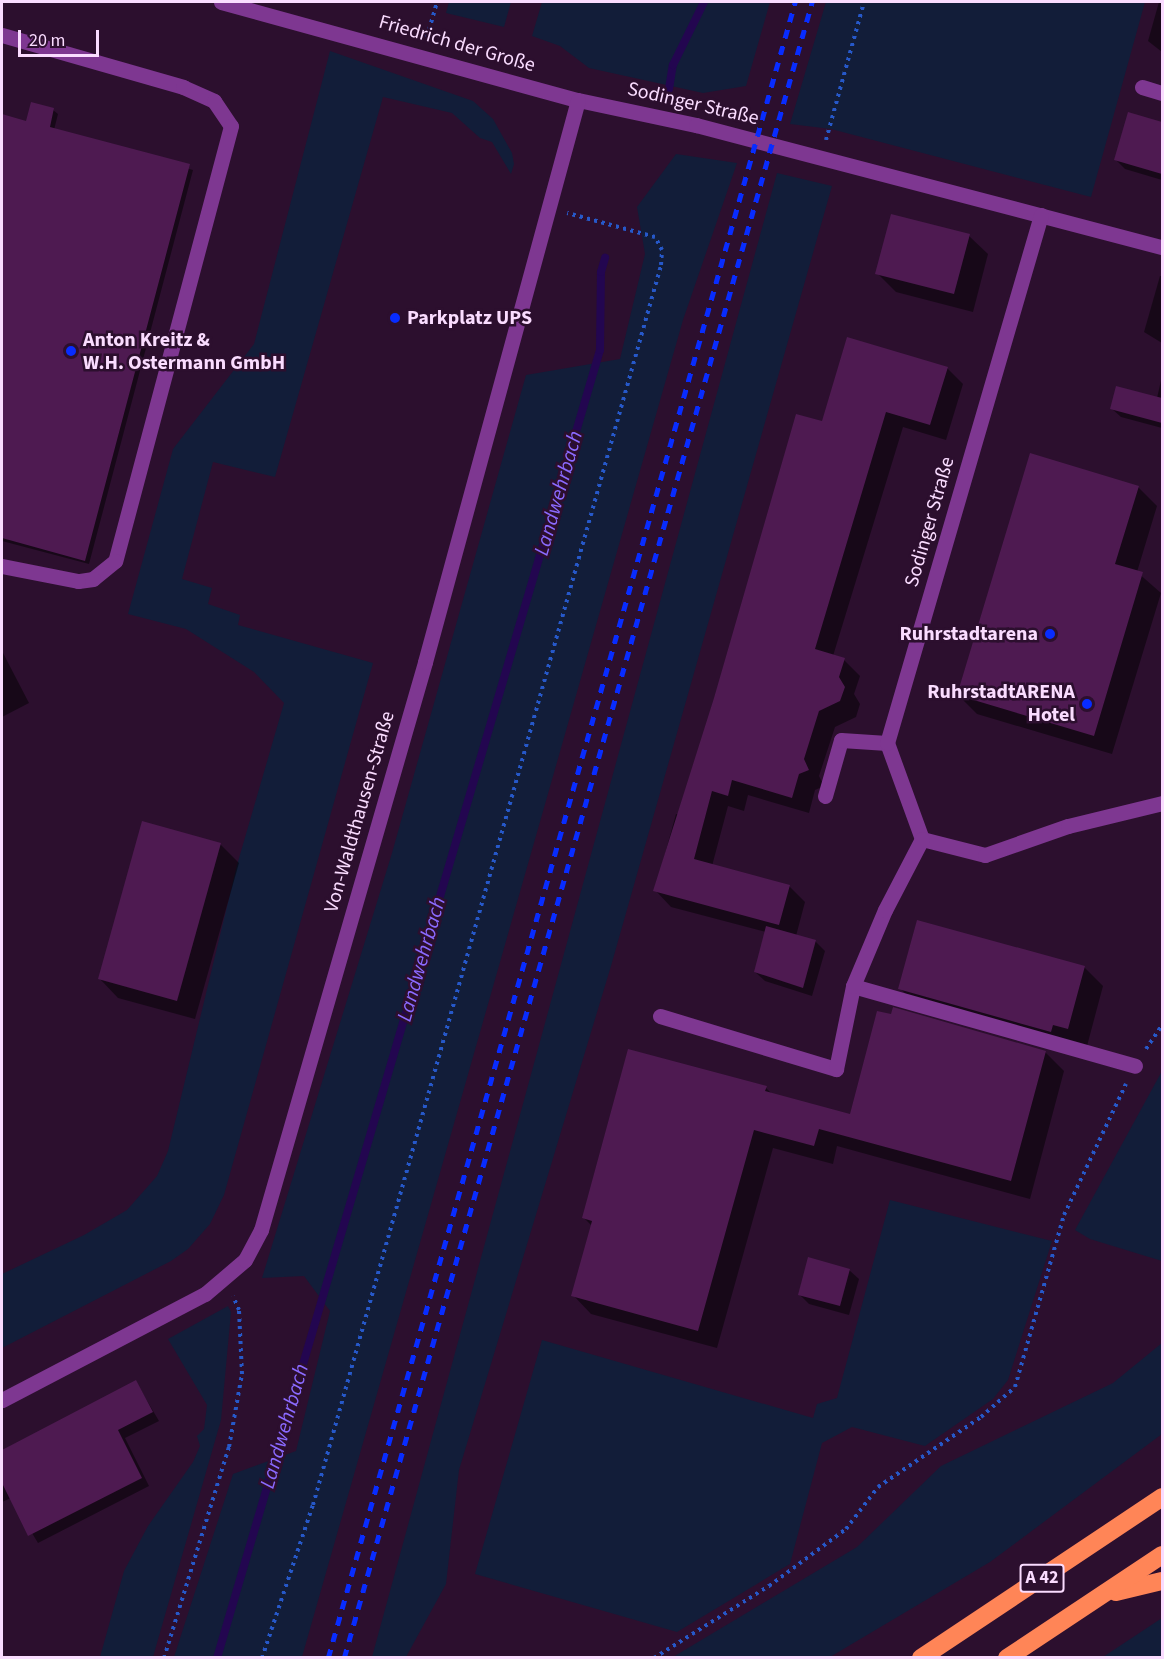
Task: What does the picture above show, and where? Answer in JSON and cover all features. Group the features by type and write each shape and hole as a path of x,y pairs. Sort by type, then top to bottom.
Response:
{"highway":[{"name":"A 42","path":"921,1658 1162,1497"},
{"name":"A 42","path":"1007,1658 1162,1555"},
{"path":"1103,1595 1162,1581"}],"street":[{"name":"Friedrich der Große","path":"221,2 422,55 578,100"},
{"path":"2,35 183,87 214,101 231,126 115,561 93,579 78,581 2,566"},
{"path":"1142,87 1162,93"},
{"name":"Sodinger Straße","path":"578,100 821,158 1162,247"},
{"name":"Von-Waldthausen-Straße","path":"2,1400 205,1294 245,1260 264,1218 425,662 578,100"},
{"name":"Sodinger Straße","path":"887,743 1041,215"},
{"path":"660,1017 836,1069 853,986 885,910 922,839 887,743 841,740 825,796"},
{"path":"922,839 986,855 1068,826 1162,803"},
{"path":"853,986 1135,1065"}],"path":[{"path":"422,55 437,2"},
{"path":"821,158 864,2"},
{"path":"262,1658 313,1505 661,265 662,250 655,237 549,208"},
{"path":"654,1658 769,1586 846,1529 878,1487 981,1417 1015,1387 1064,1215 1135,1065 1162,1025"},
{"path":"164,1658 229,1447 242,1374 239,1310 226,1278"}],"shaded area":[{"path":"449,2 511,2 504,27 446,13"},
{"path":"542,2 770,2 746,86 703,93 589,68 560,46 532,36"},
{"path":"826,2 1145,2 1091,197 831,129 790,124"},
{"path":"330,51 473,101 493,119 512,153 514,164 511,174 492,142 480,138 452,113 383,97 275,477 213,462 182,579 212,588 208,604 240,615 238,625 373,663 224,1195 210,1224 188,1249 171,1261 2,1348 2,1274 84,1235 127,1210 157,1176 168,1151 237,865 284,703 254,672 186,629 128,614 173,449 254,344"},
{"path":"676,154 737,163 683,320 302,1657 174,1657 233,1474 296,1451 330,1311 304,1276 262,1278 392,853 526,375 620,359 645,254 637,207"},
{"path":"777,173 832,186 611,966 459,1470 446,1584 406,1657 372,1657"},
{"path":"1162,1071 1162,1261 1090,1239 1075,1230"},
{"path":"890,1200 1052,1241 1008,1380 993,1399 925,1446 852,1427 822,1443 790,1564 677,1632 475,1574 542,1340 813,1418 817,1404 837,1398"},
{"path":"228,1306 231,1312 221,1420 153,1657 100,1657 124,1571 148,1526 193,1462 200,1446 197,1436 204,1429 207,1405 168,1339"},
{"path":"1162,1343 1162,1434 990,1562 830,1657 673,1657 857,1547 941,1466 1113,1383"},
{"path":"1162,1618 1162,1657 1103,1657"}],"building":[{"name":"Anton Kreitz & W.H. Ostermann GmbH","path":"31,102 54,108 50,127 190,164 85,561 2,538 2,114 26,121"},
{"path":"1128,112 1162,122 1162,174 1114,160"},
{"path":"891,214 970,234 954,294 875,274"},
{"path":"847,337 948,367 930,425 886,412 815,649 845,658 839,677 845,687 840,701 819,711 804,759 809,770 799,774 792,798 732,780 728,796 712,791 694,859 790,885 779,925 653,891 714,698 796,414 822,421"},
{"path":"1116,386 1162,398 1162,423 1110,409"},
{"name":"Ruhrstadtarena","path":"1030,453 1139,486 1115,564 1143,572 1094,736 957,695"},
{"path":"142,821 221,843 177,1001 98,979"},
{"path":"917,920 1085,966 1068,1029 1053,1025 1051,1032 898,989"},
{"path":"766,926 816,940 803,988 754,972"},
{"path":"893,1007 1046,1051 1011,1181 819,1129 814,1146 754,1130 698,1331 571,1296 592,1221 582,1218 628,1049 767,1086 765,1091 850,1114 877,1011 891,1014"},
{"path":"808,1257 850,1269 840,1306 798,1295"},
{"path":"136,1380 153,1412 118,1430 142,1478 28,1536 2,1483 2,1450"}],"waterway":[{"name":"Landwehrbach","path":"669,89 673,65 704,2"},
{"name":"Landwehrbach","path":"217,1658 600,350 601,272 605,258"}],"railway":[{"path":"328,1658 795,2"},
{"path":"344,1658 812,2"}],"place":[{"name":"Parkplatz UPS","path":"395,318"},
{"name":"Anton Kreitz & W.H. Ostermann GmbH","path":"71,351"},
{"name":"Ruhrstadtarena","path":"1050,634"},
{"name":"RuhrstadtARENA Hotel","path":"1087,704"}]}
